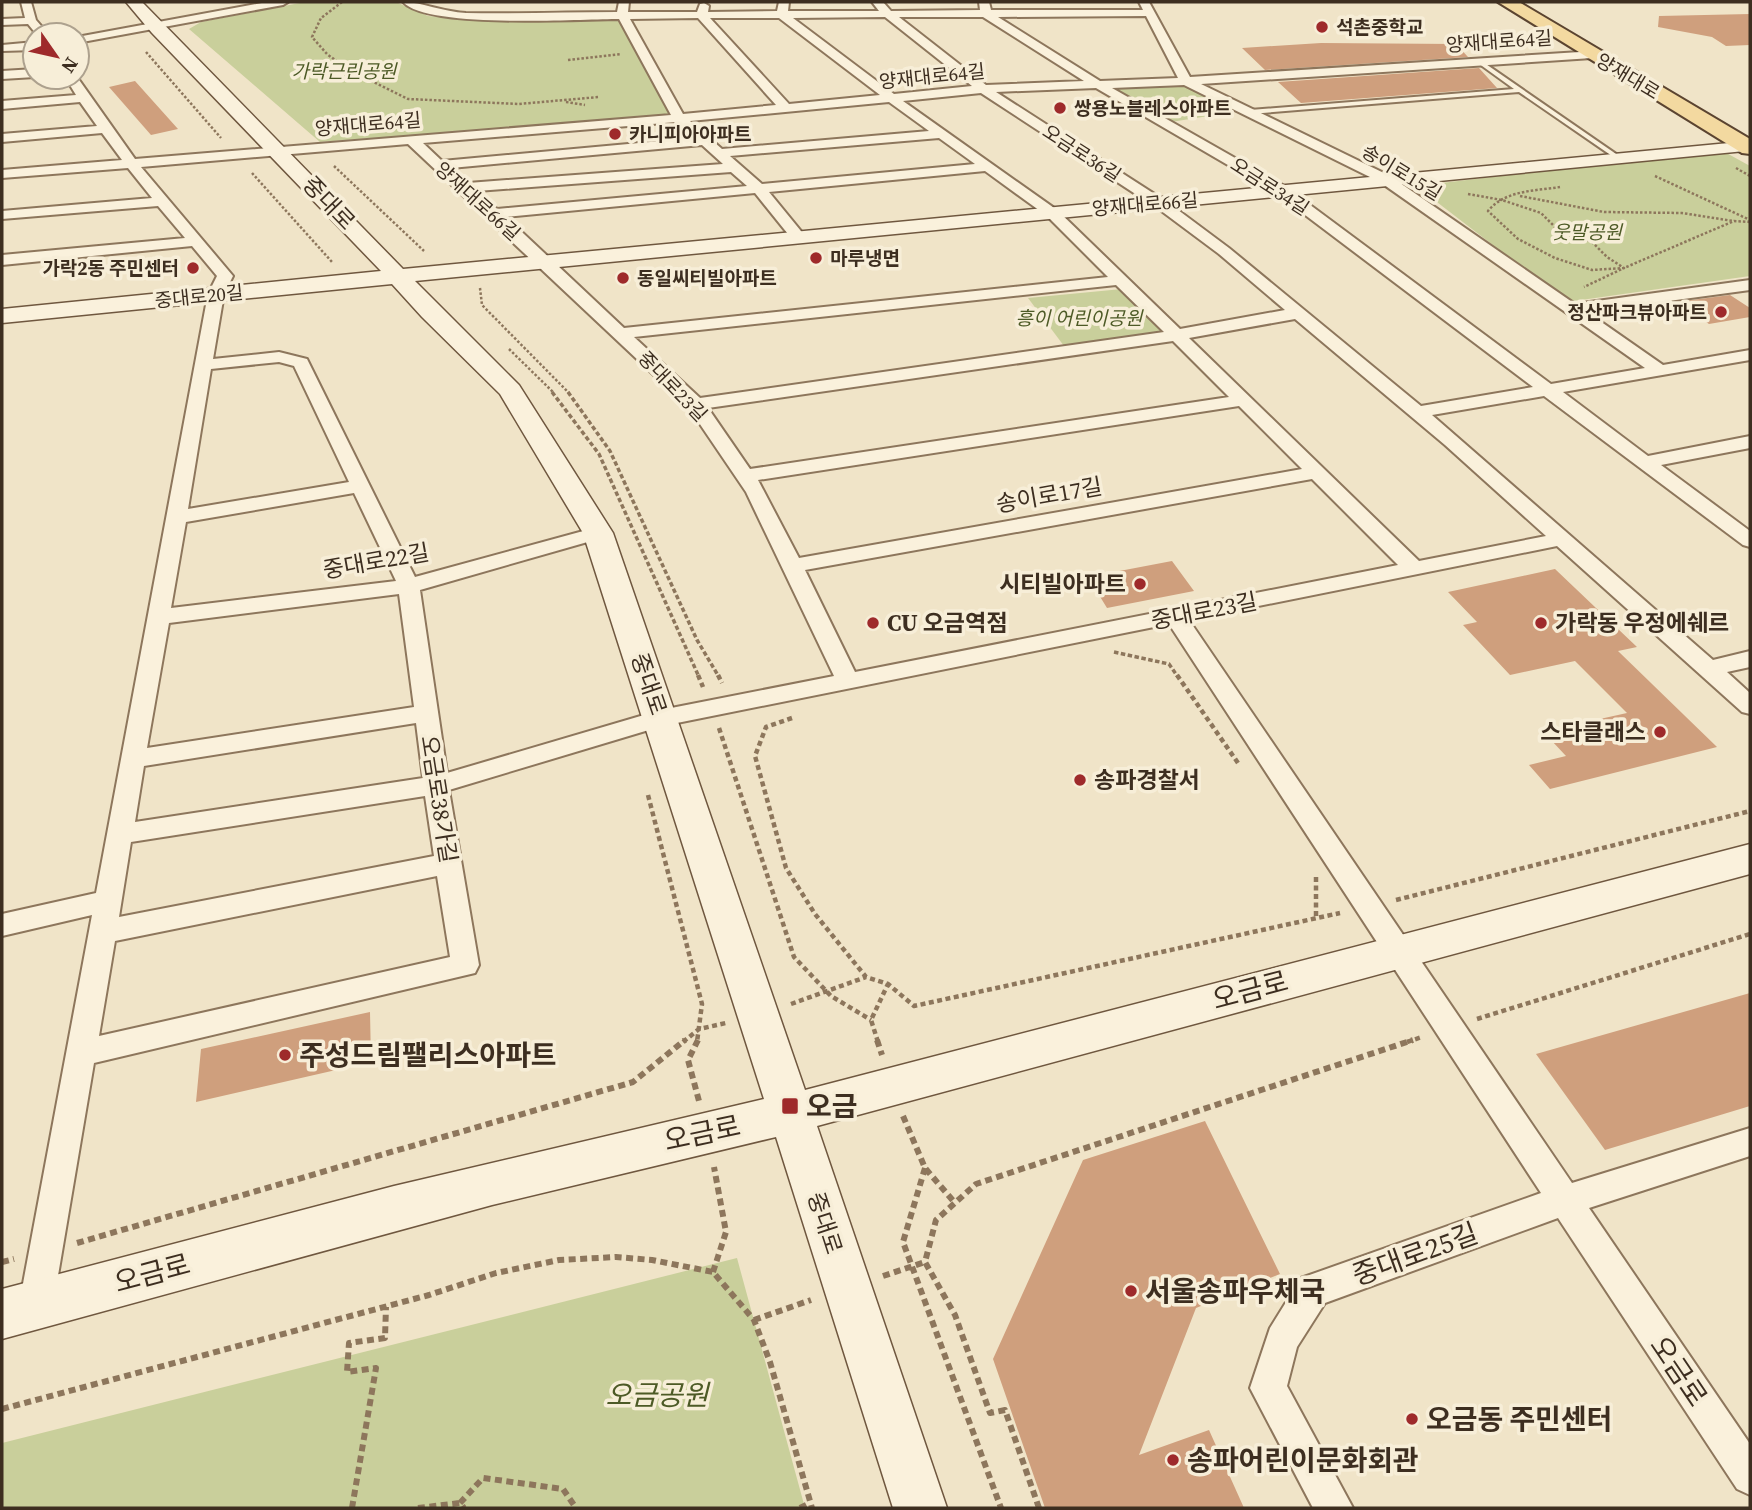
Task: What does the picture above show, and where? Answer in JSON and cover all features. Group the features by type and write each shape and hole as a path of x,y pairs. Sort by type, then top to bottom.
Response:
{"main road":[{"name":"중대로","path":"134,2 142,29 277,150 397,277 510,390 598,533 920,1508"},
{"name":"양재대로","path":"1507,2 1748,147"},
{"name":"양재대로66길","path":"397,277 1385,179 1748,147"},
{"name":"중대로20길","path":"2,316 397,277"},
{"name":"오금로","path":"19,1310 425,1199 660,1141 789,1114 1750,859"}],"street":[{"path":"26,2 31,21"},
{"path":"91,38 283,2"},
{"path":"408,2 414,7 435,13 465,16 623,8 701,15 783,8 1147,8 1186,81"},
{"path":"701,15 705,2"},
{"path":"623,8 643,52 680,118 759,188 797,236"},
{"path":"783,8 894,100 1052,213 1415,569"},
{"name":"오금로36길","path":"882,8 939,57 1159,203 1224,251 1416,412 1750,706"},
{"name":"오금로34길","path":"985,8 1097,84 1281,190 1750,541"},
{"path":"701,15 786,108"},
{"path":"2,22 21,21"},
{"path":"2,48 21,47"},
{"name":"양재대로64길","path":"2,174 894,100 985,89 1186,81 1592,54"},
{"path":"2,75 21,74"},
{"name":"송이로15길","path":"1186,81 1385,179 1658,369"},
{"path":"19,1310 45,1252 216,294 225,276 133,163 79,91"},
{"path":"2,105 83,98"},
{"path":"2,138 107,130"},
{"path":"722,153 942,134"},
{"name":"양재대로66길","path":"411,140 545,262"},
{"path":"439,165 707,141"},
{"path":"466,188 737,167"},
{"path":"494,214 988,167"},
{"path":"2,215 163,201"},
{"path":"2,260 195,241"},
{"name":"중대로23길","path":"545,262 696,404 756,492 848,681"},
{"path":"621,333 1121,280"},
{"path":"1571,309 1750,285"},
{"path":"696,404 1177,335 1298,313"},
{"path":"1416,412 1750,355"},
{"name":"오금로38가길","path":"80,1052 465,965 436,785 409,586 301,363 279,357 204,365"},
{"path":"745,476 1242,400"},
{"path":"1645,462 1750,442"},
{"name":"송이로17길","path":"792,566 1315,472"},
{"path":"177,517 361,486"},
{"name":"중대로22길","path":"158,617 409,586 598,533"},
{"name":"중대로23길","path":"120,834 436,785 661,718 1560,539"},
{"name":"오금로","path":"1176,617 1401,951 1563,1201 1750,1476"},
{"path":"1709,669 1750,660"},
{"path":"133,760 427,713"},
{"path":"102,932 449,863"},
{"path":"2,925 107,901"},
{"name":"중대로25길","path":"1334,1508 1268,1388 1282,1340 1313,1290 1563,1201 1750,1142"}],"lane":[{"path":"1480,62 1617,158"},
{"path":"1250,112 1519,90"}],"path":[{"path":"342,2 321,18 312,37 327,54 347,69 408,99 519,104 599,97"},
{"path":"142,29 221,138"},
{"path":"568,60 643,52"},
{"path":"1617,158 1750,221"},
{"path":"330,163 426,253"},
{"path":"249,169 332,261 327,271"},
{"path":"1569,185 1516,195 1492,204 1488,211 1518,239 1555,258 1592,270 1624,268 1734,221"},
{"path":"1516,195 1604,212 1682,213 1750,221"},
{"path":"1502,200 1541,213 1555,227 1592,242 1607,257 1624,268"},
{"path":"488,282 479,285 482,305 567,390 610,451 697,640 720,683 732,685"},
{"path":"1105,649 1169,664 1239,764"},
{"path":"797,716 766,727 755,756 786,868 815,914 866,977 888,984 914,1006 1371,906 1750,811"},
{"path":"648,793 702,1004 697,1046 688,1060"},
{"path":"1316,874 1316,918"},
{"path":"1039,1508 1005,1410 990,1413 955,1315 925,1262 936,1220 976,1184 1451,1027 1750,934"},
{"path":"871,1020 888,984"},
{"path":"2,1262 45,1252 633,1082 699,1029"},
{"path":"955,1203 925,1168 903,1242 1001,1508"},
{"path":"713,1272 726,1232"},
{"path":"2,1409 386,1307 496,1273 559,1260 616,1256 652,1260 713,1272 754,1320 770,1362 811,1506 800,1508"},
{"path":"352,1508 376,1368 347,1372 349,1343 385,1338 386,1307"},
{"path":"418,1508 462,1506 483,1478 563,1489 576,1508"}],"green space":[{"name":"가락근린공원","path":"305,2 396,2 428,16 464,19 617,18 671,116 320,142 189,29 201,22"},
{"path":"1184,83 1240,111 1171,122 1111,86"},
{"name":"웃말공원","path":"1721,150 1750,166 1750,276 1567,302 1416,186"},
{"name":"흥이 어린이공원","path":"1122,289 1165,333 1064,346 1028,298"},
{"name":"오금공원","path":"737,1258 805,1508 2,1508 2,1443"}],"building":[{"path":"1750,14 1750,45 1726,46 1712,37 1658,27 1659,16"},
{"path":"1321,43 1456,44 1468,57 1265,70 1242,48"},
{"path":"1479,68 1497,88 1301,103 1278,82"},
{"path":"135,81 178,129 151,135 109,87"},
{"name":"정산파크뷰아파트","path":"1730,295 1750,308 1750,317 1709,324 1677,302"},
{"name":"시티빌아파트","path":"1172,561 1194,591 1107,608 1088,577"},
{"path":"1555,569 1637,647 1618,651 1717,747 1550,789 1529,765 1566,756 1551,740 1566,736 1559,728 1627,713 1575,661 1510,675 1463,625 1477,622 1448,592"},
{"path":"1750,993 1750,1106 1605,1150 1536,1054"},
{"name":"주성드림팰리스아파트","path":"370,1012 371,1062 196,1102 201,1049"},
{"name":"서울송파우체국","path":"1205,1121 1280,1274 1196,1308 1139,1455 1209,1430 1244,1508 1045,1508 993,1359 1083,1160"}],"place":[{"name":"석촌중학교","path":"1322,27"},
{"name":"쌍용노블레스아파트","path":"1060,108"},
{"name":"카니피아아파트","path":"615,134"},
{"name":"마루냉면","path":"816,258"},
{"name":"가락2동 주민센터","path":"193,268"},
{"name":"동일씨티빌아파트","path":"623,278"},
{"name":"정산파크뷰아파트","path":"1721,312"},
{"name":"시티빌아파트","path":"1140,584"},
{"name":"CU 오금역점","path":"873,623"},
{"name":"가락동 우정에쉐르","path":"1541,623"},
{"name":"스타클래스","path":"1660,732"},
{"name":"송파경찰서","path":"1080,780"},
{"name":"주성드림팰리스아파트","path":"285,1055"},
{"name":"오금","path":"790,1106"},
{"name":"서울송파우체국","path":"1131,1291"},
{"name":"오금동 주민센터","path":"1412,1419"},
{"name":"송파어린이문화회관","path":"1173,1460"}]}
